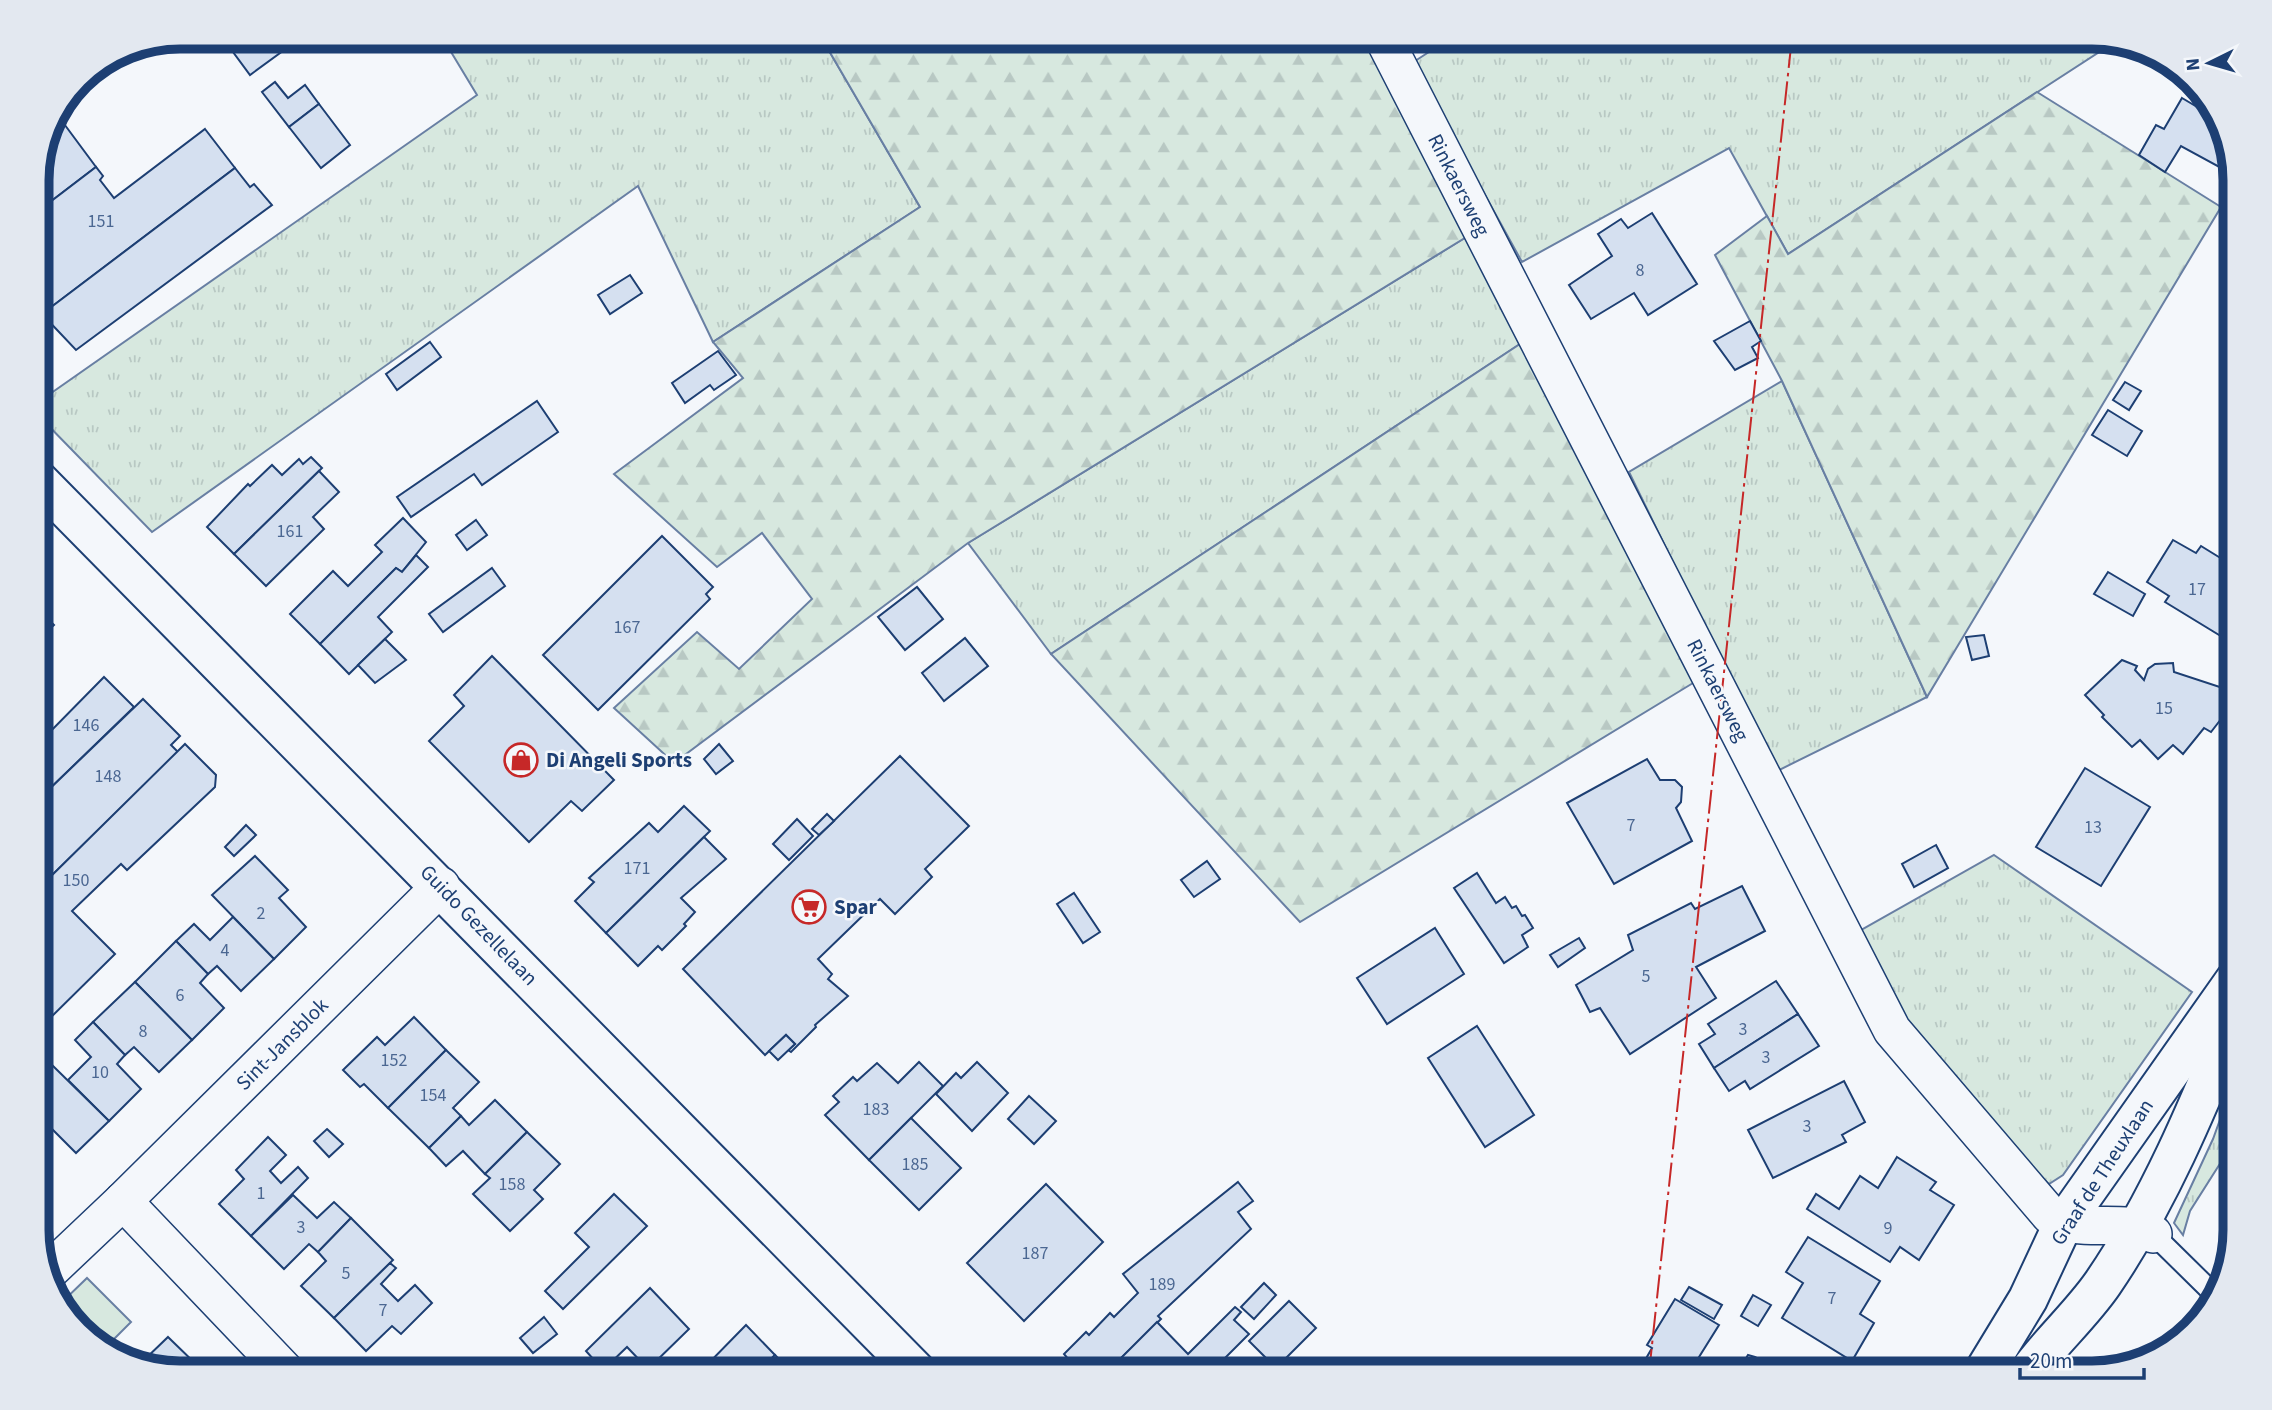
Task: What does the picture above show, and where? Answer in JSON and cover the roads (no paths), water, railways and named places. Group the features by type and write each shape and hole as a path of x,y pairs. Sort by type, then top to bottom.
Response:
{"main road":[{"name":"Guido Gezellelaan","path":"49,490 906,1361"},
{"name":"Graaf de Theuxlaan","path":"1990,1361 2028,1299 2063,1224 2223,997"},
{"path":"2038,1361 2146,1230 2223,1046"}],"street":[{"name":"Rinkaersweg","path":"1389,49 1892,1030 2050,1215 2063,1224"},
{"name":"Sint-Jansblok","path":"54,1266 441,886"},
{"path":"123,1201 276,1361"},
{"path":"2063,1224 2146,1230"}],"lane":[{"path":"2146,1230 2208,1289"}],"place":[{"name":"Di Angeli Sports","path":"521,760"},
{"name":"Spar","path":"809,907"}]}
